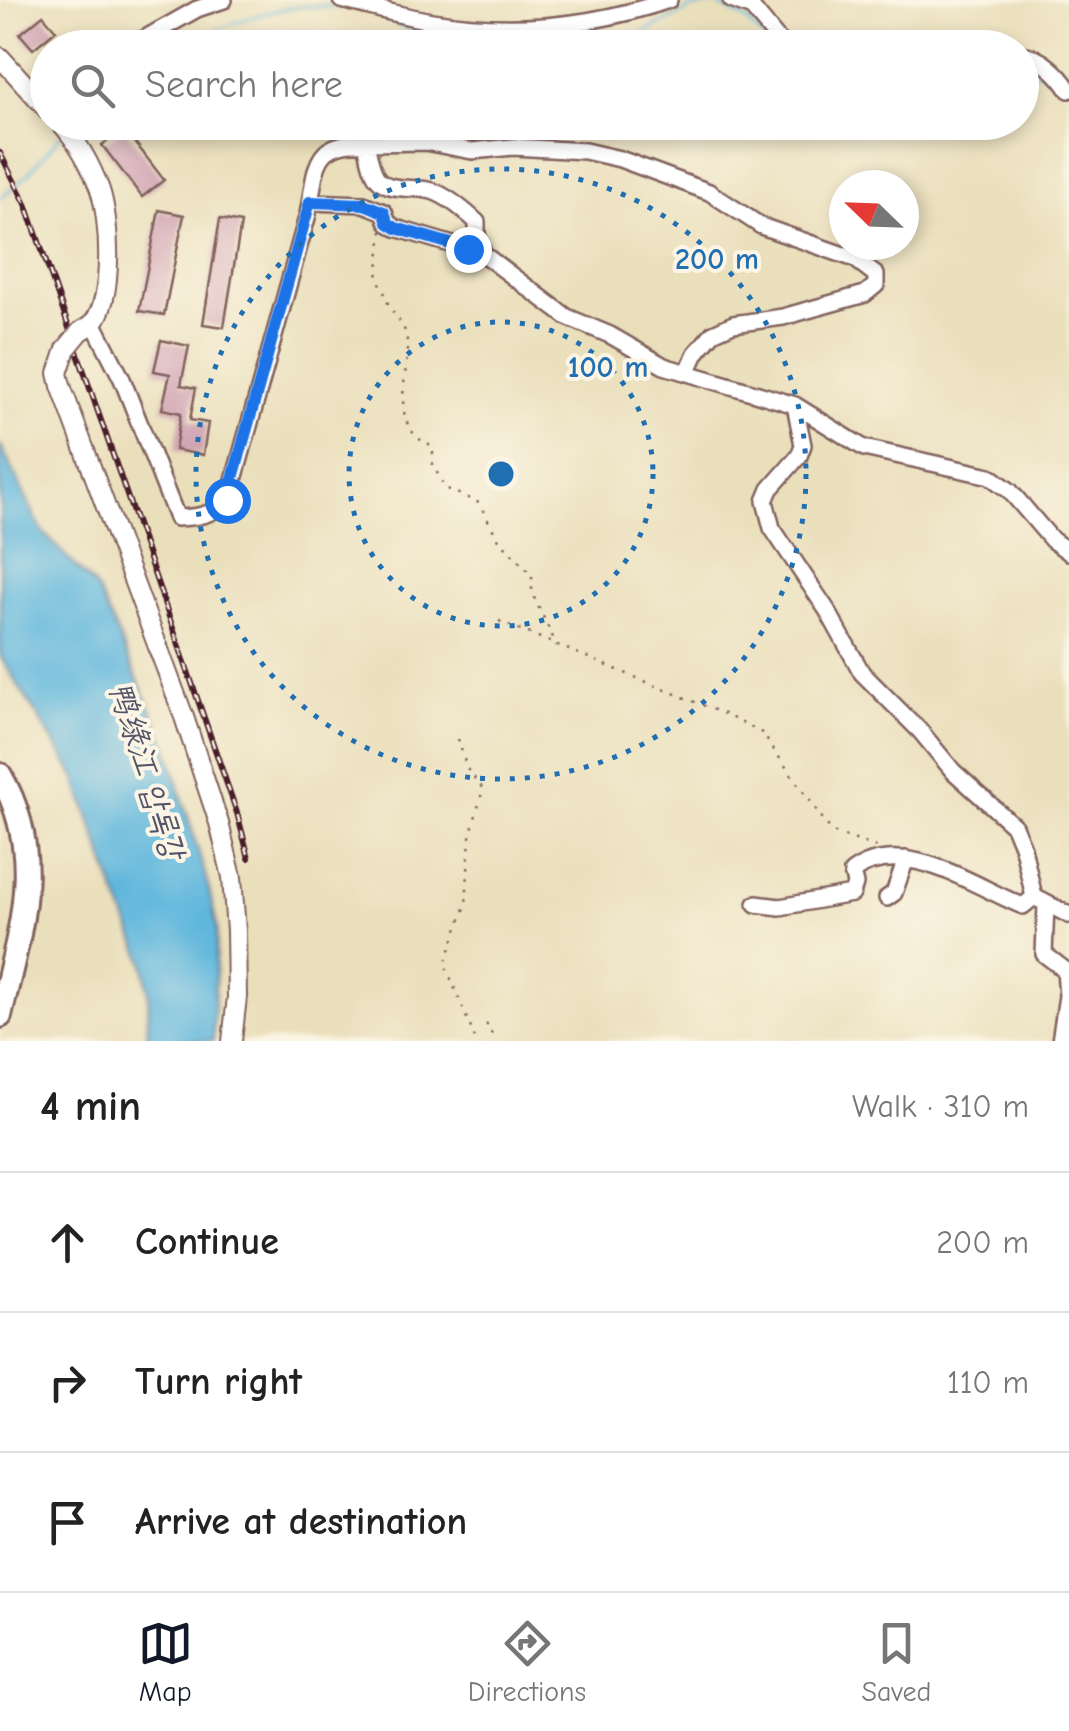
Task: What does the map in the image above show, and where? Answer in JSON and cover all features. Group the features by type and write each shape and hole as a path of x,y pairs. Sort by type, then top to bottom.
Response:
{"highway":[{"path":"0,776 19,813 28,859 27,887 0,1016"}],"main road":[{"path":"0,57 30,86"},
{"path":"77,140 101,193 108,277 101,307 66,349 58,373 219,823 232,877 237,997 232,1041"}],"street":[{"path":"157,30 198,5 224,0"},
{"path":"341,0 432,21 520,28 621,17 670,0"},
{"path":"731,0 752,8 770,30"},
{"path":"1039,62 1061,77 1069,90"},
{"path":"87,327 122,379 177,518 213,514 227,500 232,487 310,202 314,172 322,154 332,145 424,142 472,151 512,147 585,151 620,159 709,192 761,226 855,260 876,275 876,284 866,294 783,317 732,324 713,333 696,353 688,371"},
{"path":"366,144 374,174 382,183 429,190 477,222 484,254"},
{"path":"310,202 364,204 384,212 388,223 396,228 484,254 567,317 610,334 664,366 795,404 864,448 990,476 1010,491 1052,540 1069,552"},
{"path":"795,404 803,445 765,500 772,528 827,610 862,673 953,770 1014,826 1040,901 1044,954 1065,970 1067,996 1060,1041"},
{"path":"756,904 780,907 852,894 852,872 861,865 883,859 906,859 950,873 1023,906 1040,901 1069,915"},
{"path":"888,898 894,893 906,859"}],"path":[{"path":"384,212 377,279 385,288 388,306 402,320 407,342 403,410 409,428 419,441 434,447 433,465 446,488 480,503 483,516 497,537 532,575 532,593 557,646"},
{"path":"499,621 762,733 832,832 906,859"},
{"path":"458,739 467,769 483,789 470,837 466,905 445,964 476,1041"},
{"path":"486,1024 492,1030 490,1041"}],"water":[{"name":"鸭绿江 압록강","path":"0,444 42,531 97,589 166,743 217,927 213,1041 147,1041 149,994 143,959 75,776 0,656"}],"building":[{"path":"43,15 56,30 30,30 30,46 20,34"},
{"path":"108,140 133,140 164,180 142,197 102,145"},
{"path":"159,210 184,215 164,315 139,311"},
{"path":"220,219 241,223 224,327 203,324"},
{"path":"161,340 189,346 181,385 196,388 190,420 208,423 203,455 175,450 181,413 162,409 170,374 154,371"}],"waterway":[{"path":"649,30 690,9 716,4 745,19 756,30"},
{"path":"217,30 278,10 338,7"},
{"path":"380,17 411,30"},
{"path":"1039,72 1050,76"},
{"path":"0,199 57,140"}],"railway":[{"path":"0,153 26,204 237,813 249,858"}],"route":[{"path":"227,500 310,202 364,204 384,212 388,223 396,228 468,249"}]}
